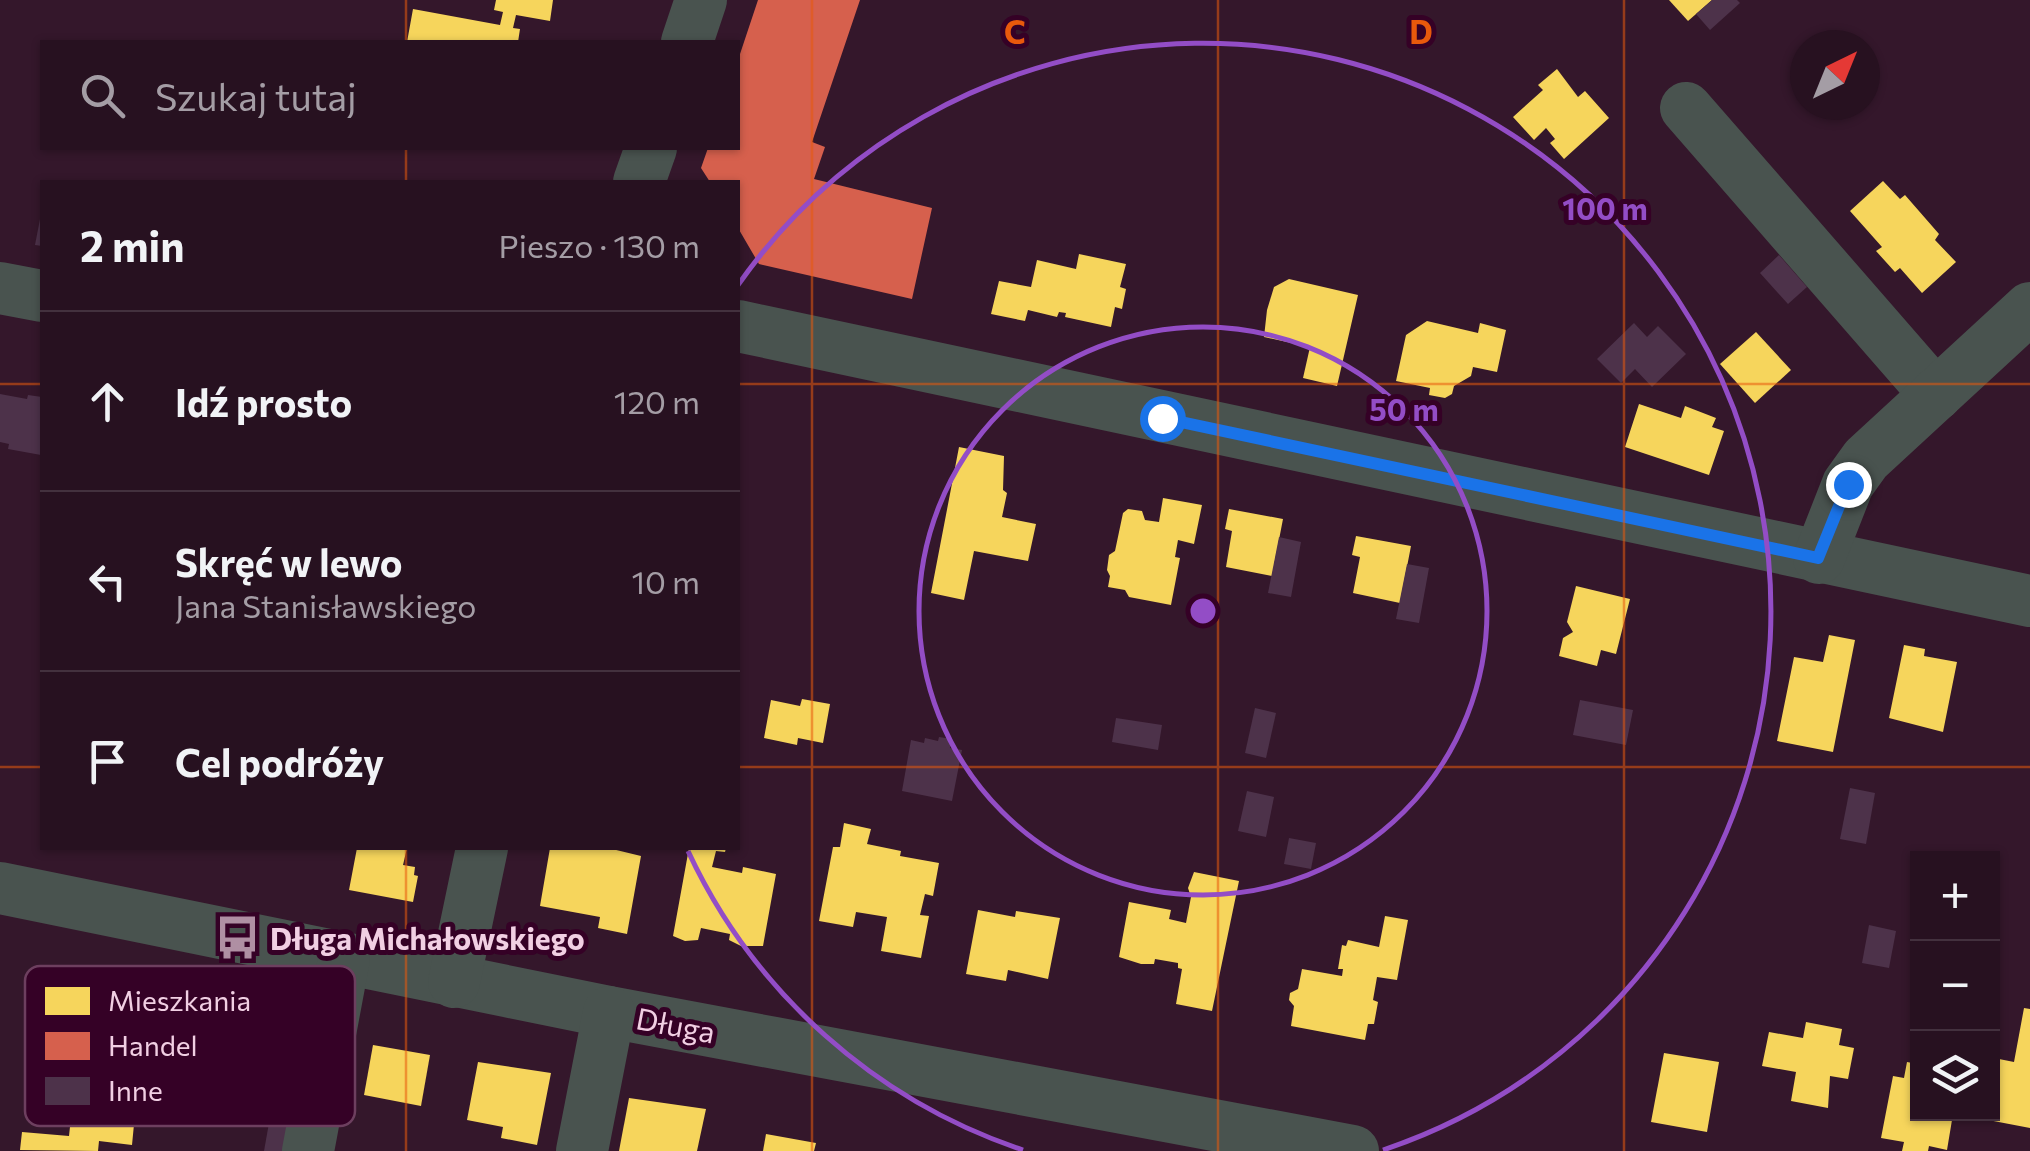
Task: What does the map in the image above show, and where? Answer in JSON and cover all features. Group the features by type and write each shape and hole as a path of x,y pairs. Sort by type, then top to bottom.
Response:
{"street":[{"path":"687,40 701,0"},
{"path":"1686,108 1936,395"},
{"path":"641,180 650,150"},
{"path":"0,288 40,296"},
{"path":"1818,558 1848,484 1866,459 2030,308"},
{"path":"740,326 2030,601"},
{"path":"454,982 482,850"},
{"name":"Długa","path":"0,888 454,982 1354,1151"},
{"path":"343,966 344,959"},
{"path":"582,1151 609,1012"},
{"path":"308,1151 313,1126"}],"building: Mieszkania":[{"path":"496,0 553,0 550,21 516,15 513,28 520,29 518,40 407,40 413,9 500,25 503,12 494,10"},
{"path":"1669,0 1712,0 1688,21"},
{"path":"1557,69 1578,97 1585,91 1609,118 1564,159 1550,143 1555,139 1546,128 1534,140 1513,117 1543,90 1538,85"},
{"path":"1883,181 1900,199 1905,195 1939,234 1935,240 1956,262 1922,293 1900,268 1895,272 1876,251 1882,247 1850,211"},
{"path":"1079,254 1126,264 1120,287 1126,289 1122,309 1115,307 1111,327 1065,317 1066,313 1059,312 1057,317 1028,310 1025,321 991,314 999,281 1031,287 1037,260 1076,269"},
{"path":"1289,279 1358,295 1337,386 1303,378 1310,347 1264,337 1274,287"},
{"path":"1427,321 1478,333 1480,323 1506,330 1497,372 1473,367 1471,376 1454,386 1452,394 1445,398 1429,395 1430,388 1396,381 1406,335"},
{"path":"1756,332 1791,370 1755,403 1720,364"},
{"path":"1639,404 1681,418 1685,406 1716,418 1712,427 1724,431 1709,475 1625,447"},
{"path":"959,447 1004,456 1003,490 1007,493 1002,517 1036,524 1028,561 974,551 964,600 931,593"},
{"path":"1163,498 1202,505 1194,544 1178,540 1175,557 1180,558 1171,605 1129,597 1125,590 1108,587 1109,555 1115,551 1123,513 1128,509 1142,511 1145,520 1159,522"},
{"path":"1229,509 1283,519 1272,576 1226,567 1232,531 1225,529"},
{"path":"1356,536 1411,546 1400,603 1353,593 1360,557 1352,555"},
{"path":"1576,586 1630,599 1616,654 1601,650 1597,666 1559,656 1563,638 1573,632 1567,622"},
{"path":"1829,635 1855,640 1833,752 1777,741 1794,657 1823,662"},
{"path":"1904,645 1925,649 1924,656 1957,662 1943,732 1889,718"},
{"path":"802,699 830,704 823,743 798,738 797,745 764,738 771,700 800,706"},
{"path":"844,823 871,829 867,844 901,851 900,856 939,863 933,896 925,894 920,915 929,916 921,958 881,951 887,917 856,912 853,927 819,921 833,847 840,847"},
{"path":"357,850 407,850 403,865 415,867 414,875 418,876 413,902 349,890"},
{"path":"550,850 616,850 641,856 627,934 598,928 600,917 540,906"},
{"path":"689,850 726,850 716,851 712,867 742,873 743,867 776,874 763,946 741,946 729,940 730,934 701,928 698,940 685,941 673,936"},
{"path":"1194,872 1239,881 1212,1011 1176,1004 1182,969 1178,963 1155,959 1154,964 1141,964 1119,957 1129,902 1171,910 1169,919 1186,923 1191,897 1188,888"},
{"path":"978,910 1015,917 1016,911 1060,918 1048,979 1008,970 1006,981 966,974"},
{"path":"1385,916 1408,920 1397,980 1377,977 1374,1024 1368,1024 1365,1040 1291,1026 1294,1006 1289,1000 1290,993 1298,989 1302,969 1342,976 1343,969 1338,969 1342,945 1346,946 1348,940 1379,947"},
{"path":"2024,1008 2030,1009 2030,1128 1993,1121 2000,1121 2000,1059 2014,1062"},
{"path":"1806,1022 1842,1029 1839,1045 1854,1048 1848,1079 1830,1076 1828,1108 1791,1101 1796,1072 1762,1066 1769,1032 1803,1038"},
{"path":"373,1045 430,1055 421,1106 364,1095"},
{"path":"1664,1053 1719,1062 1707,1132 1651,1122"},
{"path":"478,1062 551,1073 537,1145 501,1138 503,1127 467,1120"},
{"path":"1910,1063 1910,1121 1952,1121 1947,1150 1929,1146 1928,1151 1902,1151 1904,1142 1881,1138 1893,1076 1904,1078"},
{"path":"629,1098 706,1109 697,1151 619,1151"},
{"path":"70,1126 134,1126 132,1145 99,1141 98,1151 20,1150 22,1132 69,1136"},
{"path":"766,1134 816,1143 814,1151 763,1151"}],"building: Handel":[{"path":"758,0 860,0 812,142 825,147 814,179 932,208 912,299 759,264 740,231 740,180 709,180 701,168 707,150 740,150 740,54"}],"building: Inne":[{"path":"1712,0 1740,3 1710,30 1696,14"},
{"path":"40,219 40,246 35,245"},
{"path":"1779,255 1807,287 1788,304 1760,273"},
{"path":"1634,323 1647,337 1658,326 1686,354 1652,387 1635,369 1621,383 1597,359"},
{"path":"0,394 27,399 28,395 40,397 40,455 8,449 9,444 0,442"},
{"path":"1279,537 1301,542 1291,597 1268,593"},
{"path":"1407,564 1429,568 1419,623 1396,619"},
{"path":"1580,700 1633,710 1626,745 1573,735"},
{"path":"1255,708 1276,713 1266,758 1245,753"},
{"path":"1116,718 1162,725 1158,750 1112,742"},
{"path":"939,737 952,739 950,748 962,750 952,801 902,791 911,740 924,743 925,738 938,741"},
{"path":"1850,788 1875,793 1866,844 1840,839"},
{"path":"1247,791 1274,797 1266,837 1238,831"},
{"path":"1289,838 1316,843 1311,869 1284,864"},
{"path":"1869,925 1896,931 1889,968 1862,963"},
{"path":"268,1126 295,1128 291,1151 264,1151"}],"place":[{"name":"Długa Michałowskiego","path":"237,937"}],"route":[{"path":"1162,418 1818,558 1848,484"}]}
